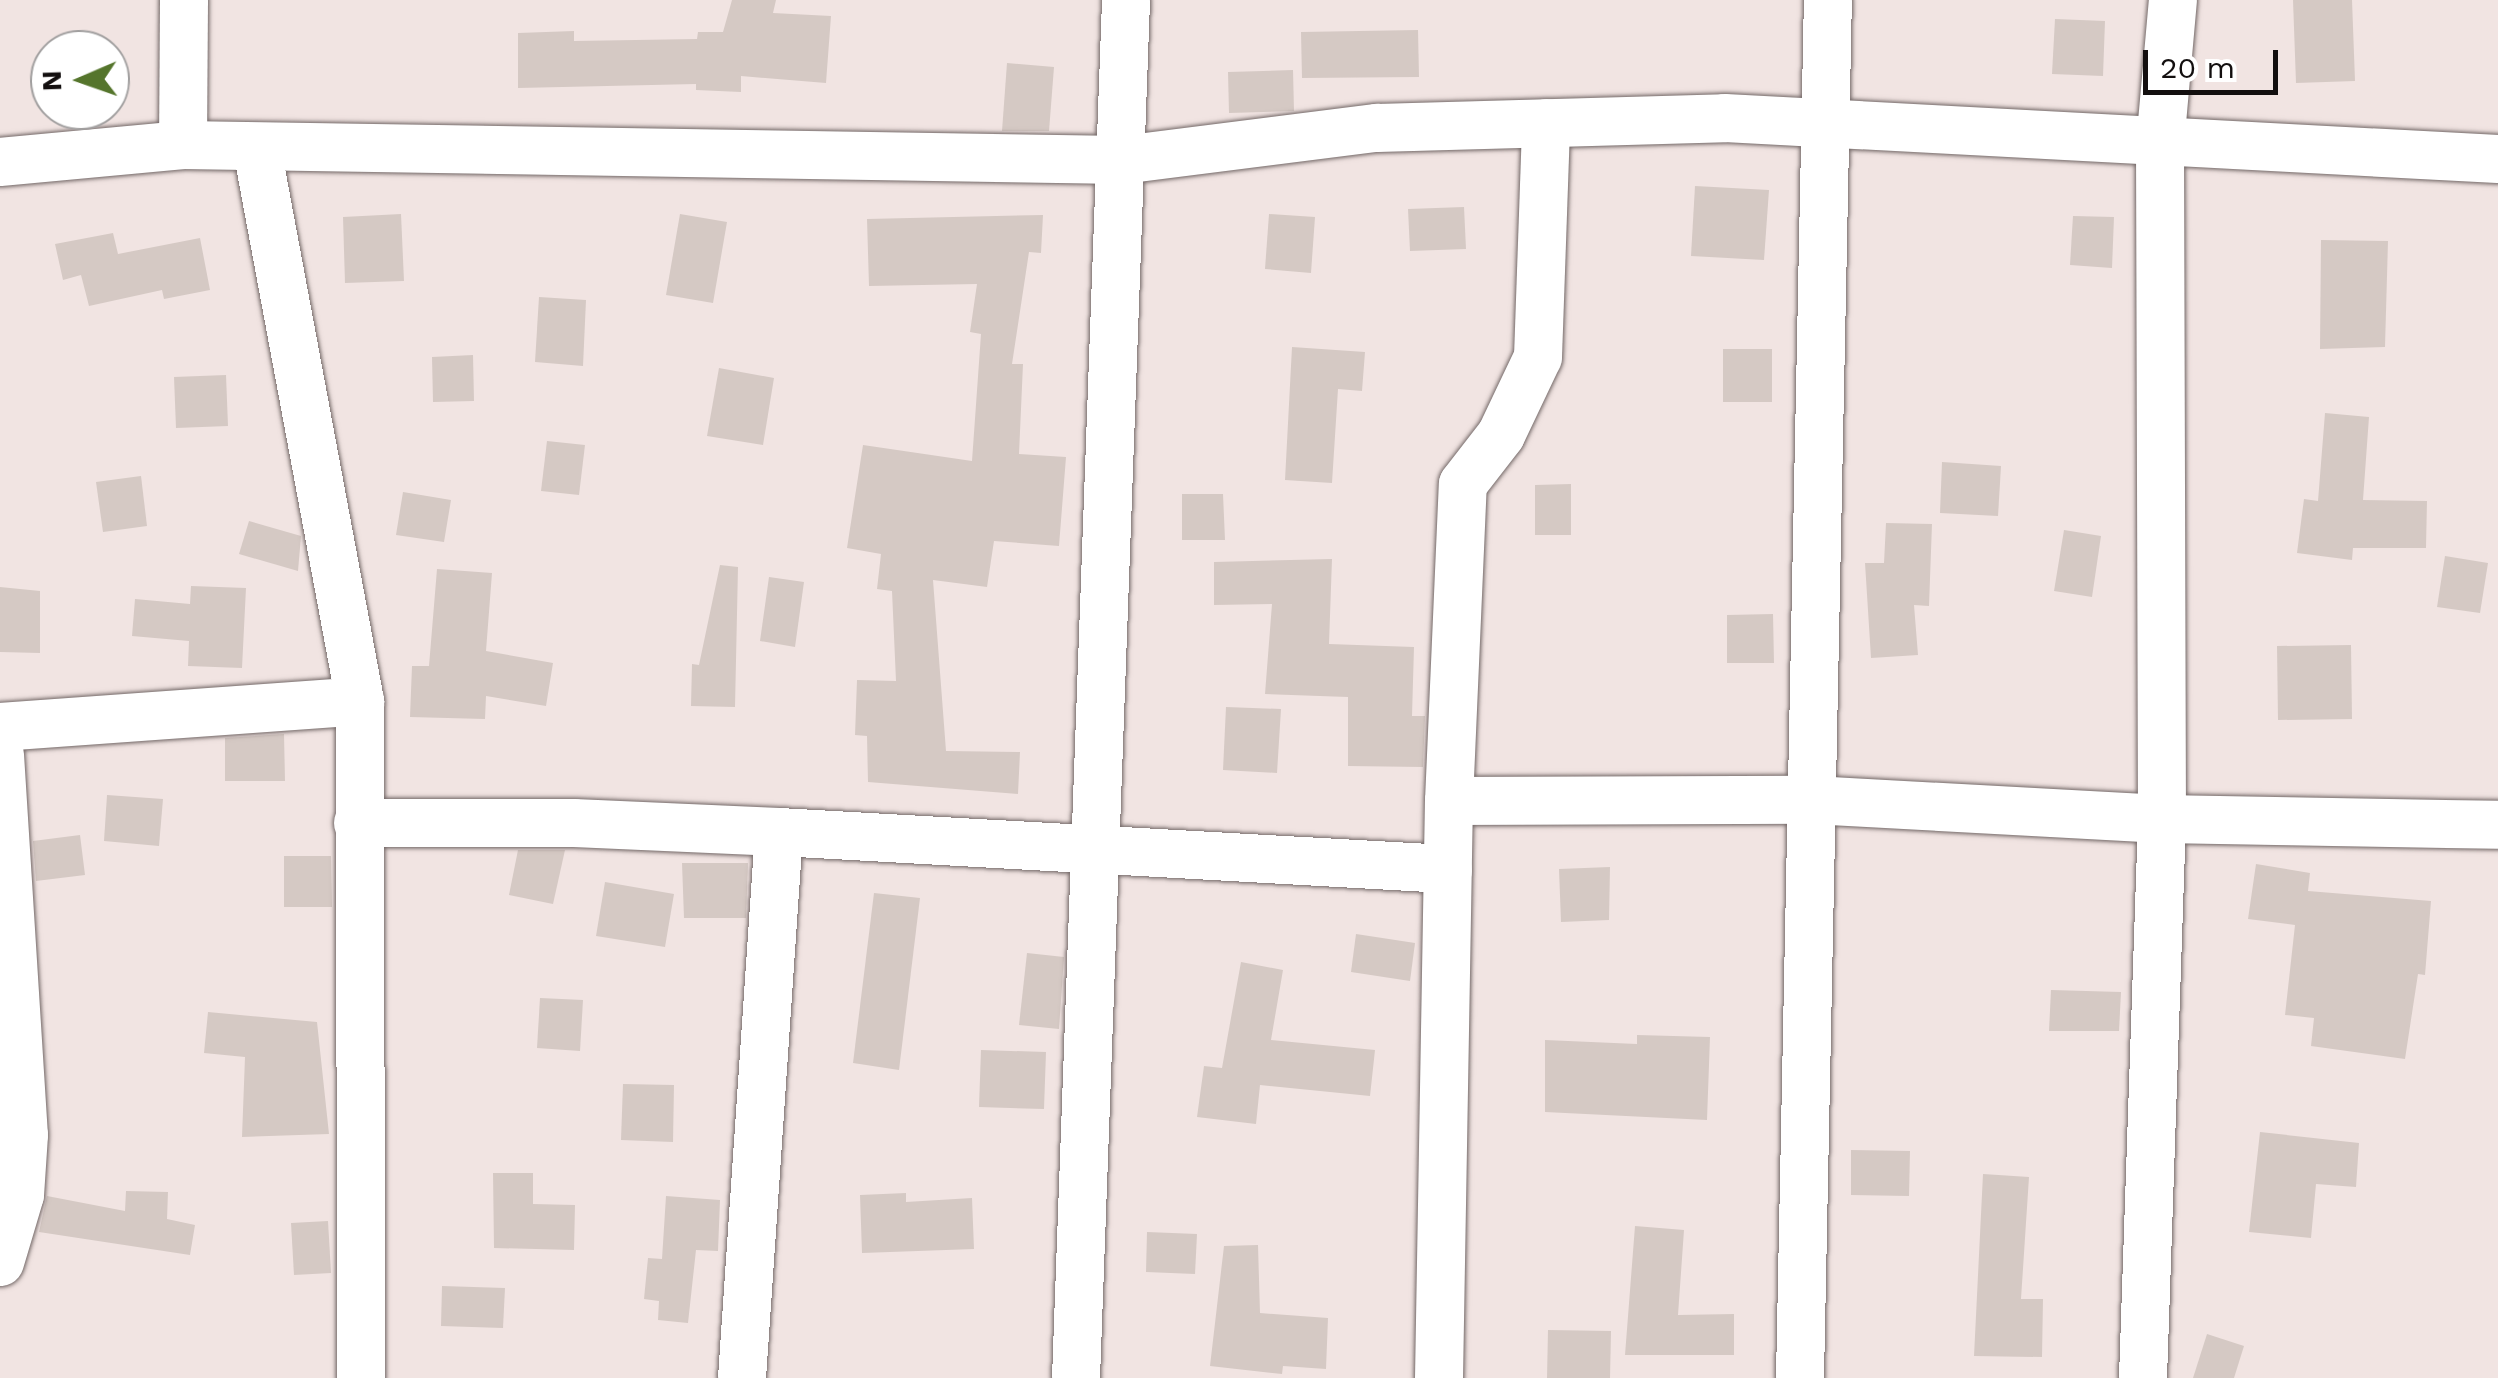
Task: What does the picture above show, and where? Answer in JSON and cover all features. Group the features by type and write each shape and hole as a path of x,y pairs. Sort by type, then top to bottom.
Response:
{"street":[{"path":"183,146 184,0"},
{"path":"1076,1378 1100,848 1126,0"},
{"path":"1800,1378 1820,122 1828,0"},
{"path":"2143,1378 2162,819 2160,145 2173,0"},
{"path":"0,162 183,146 1122,160 1377,128 1820,122 2160,145 2498,159"},
{"path":"1439,1378 1449,801 1463,484 1501,435 1538,357 1546,123"},
{"path":"256,149 360,701 362,1378"},
{"path":"0,727 360,701"},
{"path":"0,755 24,1135 20,1195 0,1262"},
{"path":"1449,801 1812,800 2162,819 2498,825"},
{"path":"358,823 574,822 1448,869"},
{"path":"742,1378 779,832"}],"building":[{"path":"732,0 776,0 773,13 831,16 826,83 741,76 741,92 696,90 696,84 518,88 518,33 574,31 574,41 697,39 698,32 723,32"},
{"path":"2293,0 2352,0 2355,81 2296,83"},
{"path":"2055,19 2105,21 2103,76 2052,74"},
{"path":"1418,30 1419,77 1302,78 1301,32"},
{"path":"1007,63 1054,67 1049,131 1002,131"},
{"path":"1293,70 1294,111 1229,113 1228,72"},
{"path":"1695,186 1769,190 1764,260 1691,256"},
{"path":"1464,207 1466,249 1410,251 1408,209"},
{"path":"401,214 404,281 345,283 343,217"},
{"path":"680,214 727,222 713,303 666,295"},
{"path":"1269,214 1315,217 1311,273 1265,269"},
{"path":"1043,215 1041,253 1029,252 1012,364 1023,364 1019,454 1066,457 1059,546 994,541 987,587 933,580 946,751 1020,752 1018,794 868,782 867,736 855,735 857,680 896,681 892,591 877,589 881,554 847,548 863,445 972,461 981,334 970,332 977,284 869,286 867,219"},
{"path":"2073,216 2114,217 2112,268 2070,265"},
{"path":"113,233 118,254 200,238 210,290 164,299 162,290 89,306 81,275 63,280 55,244"},
{"path":"2321,240 2388,241 2385,347 2320,349"},
{"path":"539,297 586,300 583,366 535,362"},
{"path":"1292,347 1365,352 1362,391 1338,389 1332,483 1285,480"},
{"path":"1723,349 1772,349 1772,402 1723,402"},
{"path":"473,355 474,401 433,402 432,357"},
{"path":"719,368 774,378 763,445 707,436"},
{"path":"226,375 228,426 176,428 174,377"},
{"path":"2325,413 2369,417 2363,500 2427,501 2426,548 2353,548 2352,560 2297,553 2304,499 2318,501"},
{"path":"547,441 585,445 579,495 541,491"},
{"path":"1942,462 2001,466 1998,516 1940,513"},
{"path":"141,476 147,526 103,532 96,482"},
{"path":"1571,484 1571,535 1535,535 1535,485"},
{"path":"403,492 451,500 444,542 396,535"},
{"path":"1182,494 1223,494 1225,540 1182,540"},
{"path":"249,521 301,536 298,571 239,554"},
{"path":"1886,523 1932,524 1929,606 1914,605 1918,655 1871,658 1865,563 1884,563"},
{"path":"2064,530 2101,536 2092,597 2054,591"},
{"path":"2445,556 2488,563 2480,613 2437,607"},
{"path":"1332,559 1329,644 1414,647 1412,716 1425,716 1423,767 1348,766 1348,697 1265,694 1272,604 1214,605 1214,562"},
{"path":"720,565 738,567 735,707 691,706 692,664 699,665"},
{"path":"437,569 492,573 486,651 553,663 546,706 486,696 485,719 410,717 412,666 429,666"},
{"path":"769,577 804,582 795,647 760,641"},
{"path":"191,586 246,588 242,668 188,666 189,641 132,636 135,599 190,604"},
{"path":"0,587 40,591 40,653 0,652"},
{"path":"1773,614 1774,663 1727,663 1727,615"},
{"path":"2351,645 2352,719 2278,720 2277,646"},
{"path":"1226,707 1281,709 1277,773 1223,770"},
{"path":"284,734 285,781 225,781 225,738"},
{"path":"107,795 163,799 159,846 104,841"},
{"path":"80,835 85,875 36,881 33,841"},
{"path":"518,850 565,850 553,904 509,895"},
{"path":"284,856 331,856 332,907 284,907"},
{"path":"682,863 748,863 746,918 684,918"},
{"path":"2256,864 2310,873 2308,891 2431,901 2425,975 2418,974 2405,1059 2311,1046 2314,1018 2285,1015 2295,925 2248,919"},
{"path":"1610,867 1609,920 1561,922 1559,869"},
{"path":"605,882 674,894 665,947 596,936"},
{"path":"874,893 920,898 899,1070 853,1063"},
{"path":"1356,934 1415,943 1410,981 1351,972"},
{"path":"1027,953 1064,957 1059,1029 1019,1025"},
{"path":"1241,962 1283,970 1271,1040 1375,1050 1370,1096 1260,1085 1256,1124 1197,1117 1204,1066 1222,1068"},
{"path":"2051,990 2121,992 2119,1031 2049,1031"},
{"path":"540,998 583,1000 580,1051 537,1048"},
{"path":"208,1012 317,1022 329,1134 242,1137 245,1057 204,1053"},
{"path":"1637,1035 1710,1037 1707,1120 1545,1112 1545,1040 1637,1044"},
{"path":"981,1050 1046,1052 1044,1109 979,1107"},
{"path":"623,1084 674,1085 673,1142 621,1140"},
{"path":"2260,1132 2359,1143 2356,1187 2316,1184 2311,1238 2249,1232"},
{"path":"1851,1150 1910,1151 1909,1196 1851,1195"},
{"path":"493,1173 533,1173 533,1204 575,1205 574,1250 494,1248"},
{"path":"1983,1174 2029,1177 2021,1299 2043,1299 2042,1357 1974,1356"},
{"path":"126,1191 168,1192 167,1219 195,1225 190,1255 39,1232 47,1196 125,1211"},
{"path":"906,1193 906,1202 972,1198 974,1249 862,1253 860,1195"},
{"path":"666,1196 720,1200 718,1251 696,1250 688,1323 658,1320 659,1301 644,1299 648,1258 662,1259"},
{"path":"328,1221 331,1273 294,1275 291,1223"},
{"path":"1635,1226 1684,1230 1678,1315 1734,1314 1734,1355 1625,1355"},
{"path":"1147,1232 1197,1234 1195,1274 1146,1272"},
{"path":"1258,1245 1260,1313 1328,1318 1326,1369 1283,1366 1282,1374 1210,1366 1224,1246"},
{"path":"442,1286 505,1288 503,1328 441,1326"},
{"path":"1548,1330 1611,1331 1610,1378 1547,1378"},
{"path":"2207,1334 2244,1346 2234,1378 2193,1378"}]}
